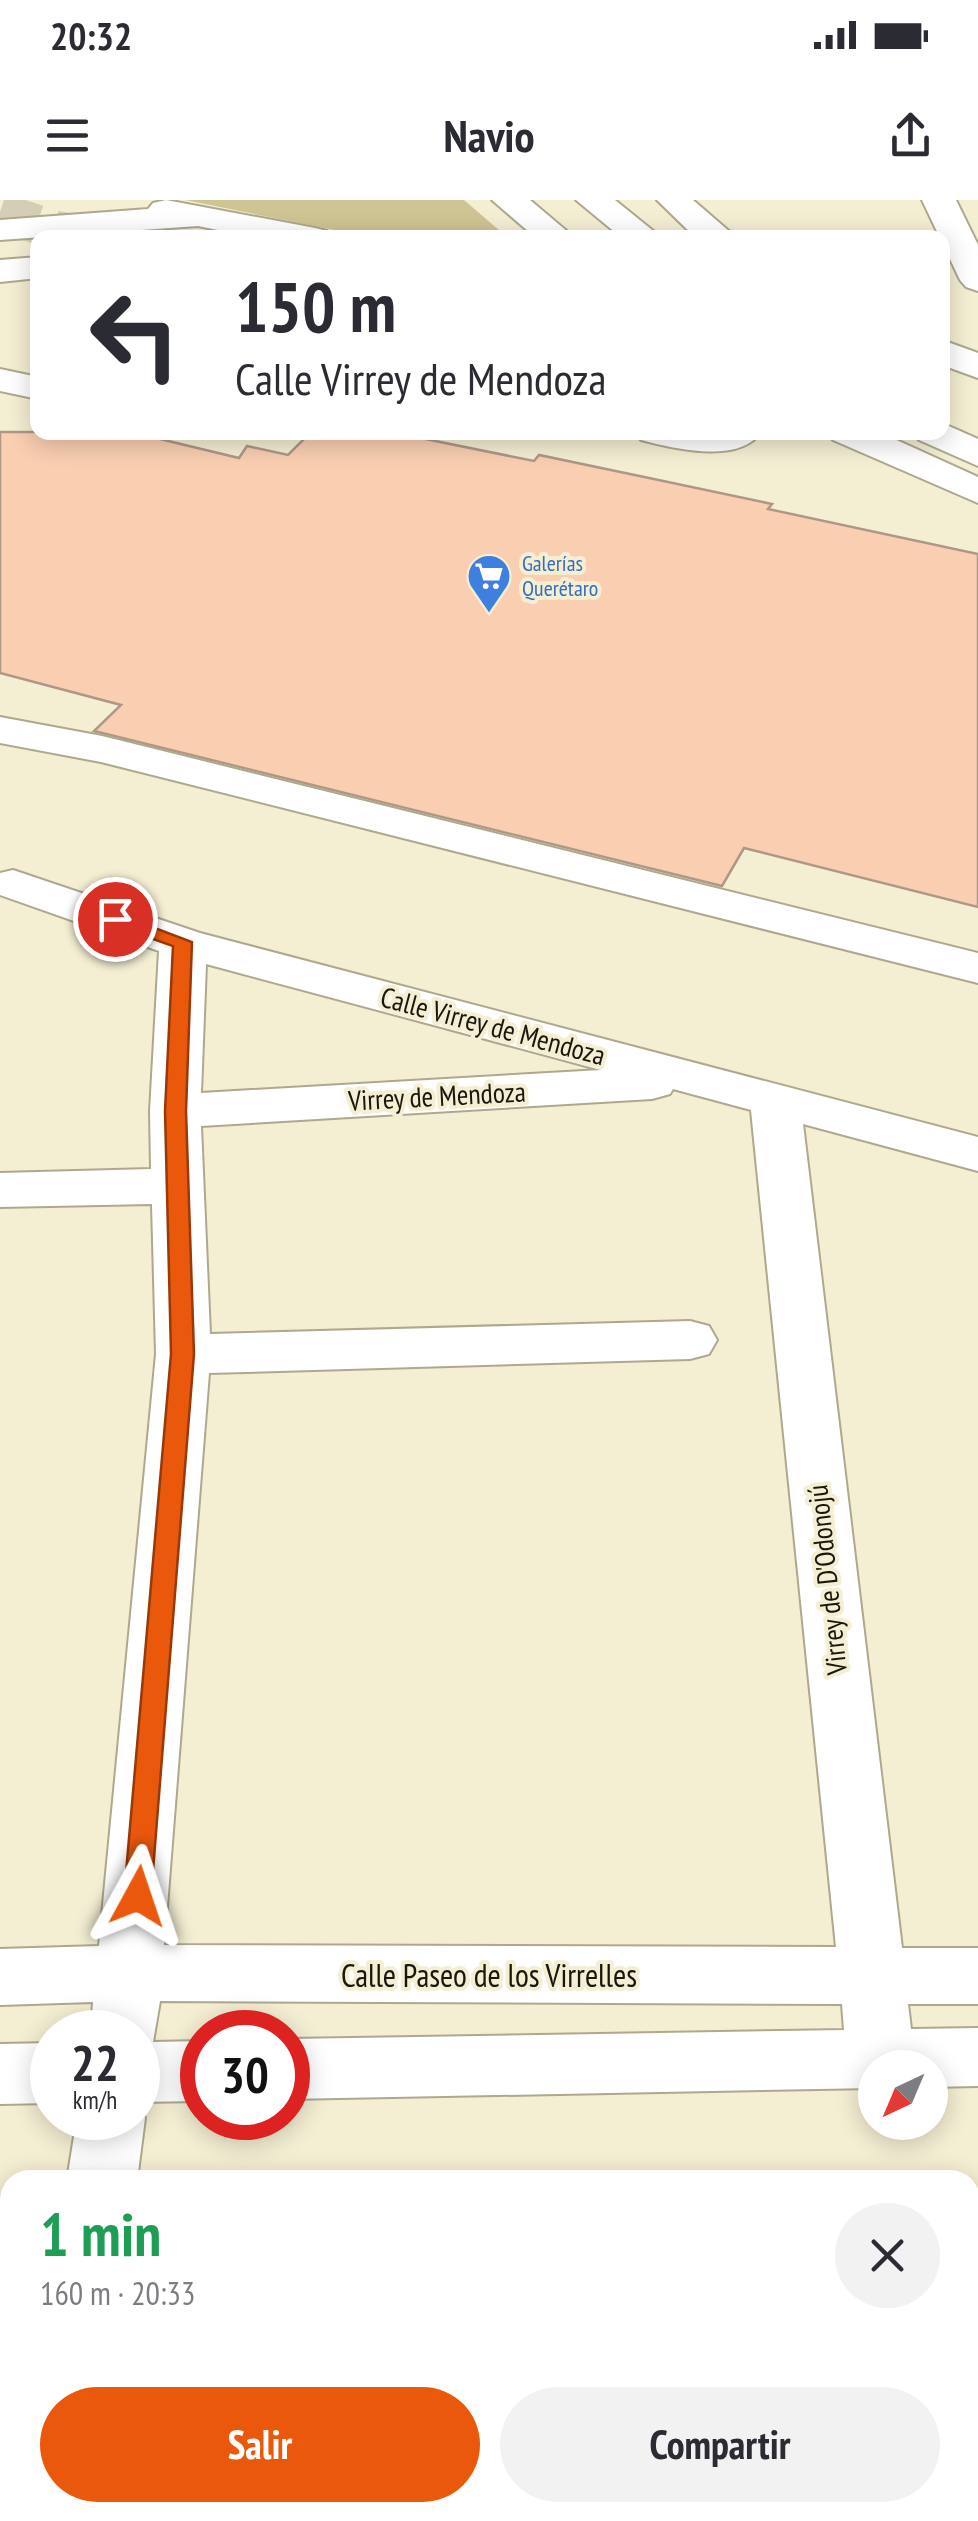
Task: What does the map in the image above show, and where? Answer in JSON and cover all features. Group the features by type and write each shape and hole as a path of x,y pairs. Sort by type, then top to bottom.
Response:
{"main road":[{"path":"118,200 273,230"},
{"path":"509,200 548,230"},
{"path":"593,200 634,230"},
{"path":"674,200 710,230"},
{"path":"955,214 978,280"},
{"path":"0,230 200,216"},
{"path":"0,271 30,268"},
{"path":"0,299 30,300"},
{"path":"950,355 978,367"},
{"path":"0,380 30,386"},
{"path":"950,386 978,398"},
{"path":"864,440 978,491"},
{"path":"949,440 978,454"},
{"path":"0,730 102,749 978,968"},
{"name":"Calle Virrey de Mendoza","path":"13,884 182,942 978,1154"},
{"path":"128,2003 182,1354 176,1111 182,942"},
{"name":"Virrey de Mendoza","path":"176,1111 698,1081"},
{"name":"Virrey de D'Odonojú","path":"775,1102 880,2050"},
{"path":"0,1190 177,1186"},
{"path":"182,1354 690,1340"},
{"name":"Calle Paseo de los Virrelles","path":"0,1977 128,2003 978,1976"},
{"path":"948,2057 978,2057"},
{"path":"310,2069 858,2058"},
{"path":"0,2074 30,2073"},
{"path":"104,2170 108,2140"}],"shaded area":[{"path":"185,200 464,200 499,230 334,230"}],"building":[{"name":"Galerías Querétaro","path":"0,432 30,432 30,440 164,440 239,458 247,446 288,455 303,440 430,440 534,461 539,455 772,504 768,509 978,554 978,907 744,848 722,886 94,731 121,705 0,673"}],"tunnel":[{"path":"0,212 54,230"}],"place":[{"name":"Galerías Querétaro","path":"489,614"}],"route":[{"path":"115,919 182,942 176,1111 182,1354 138,1896"}]}
